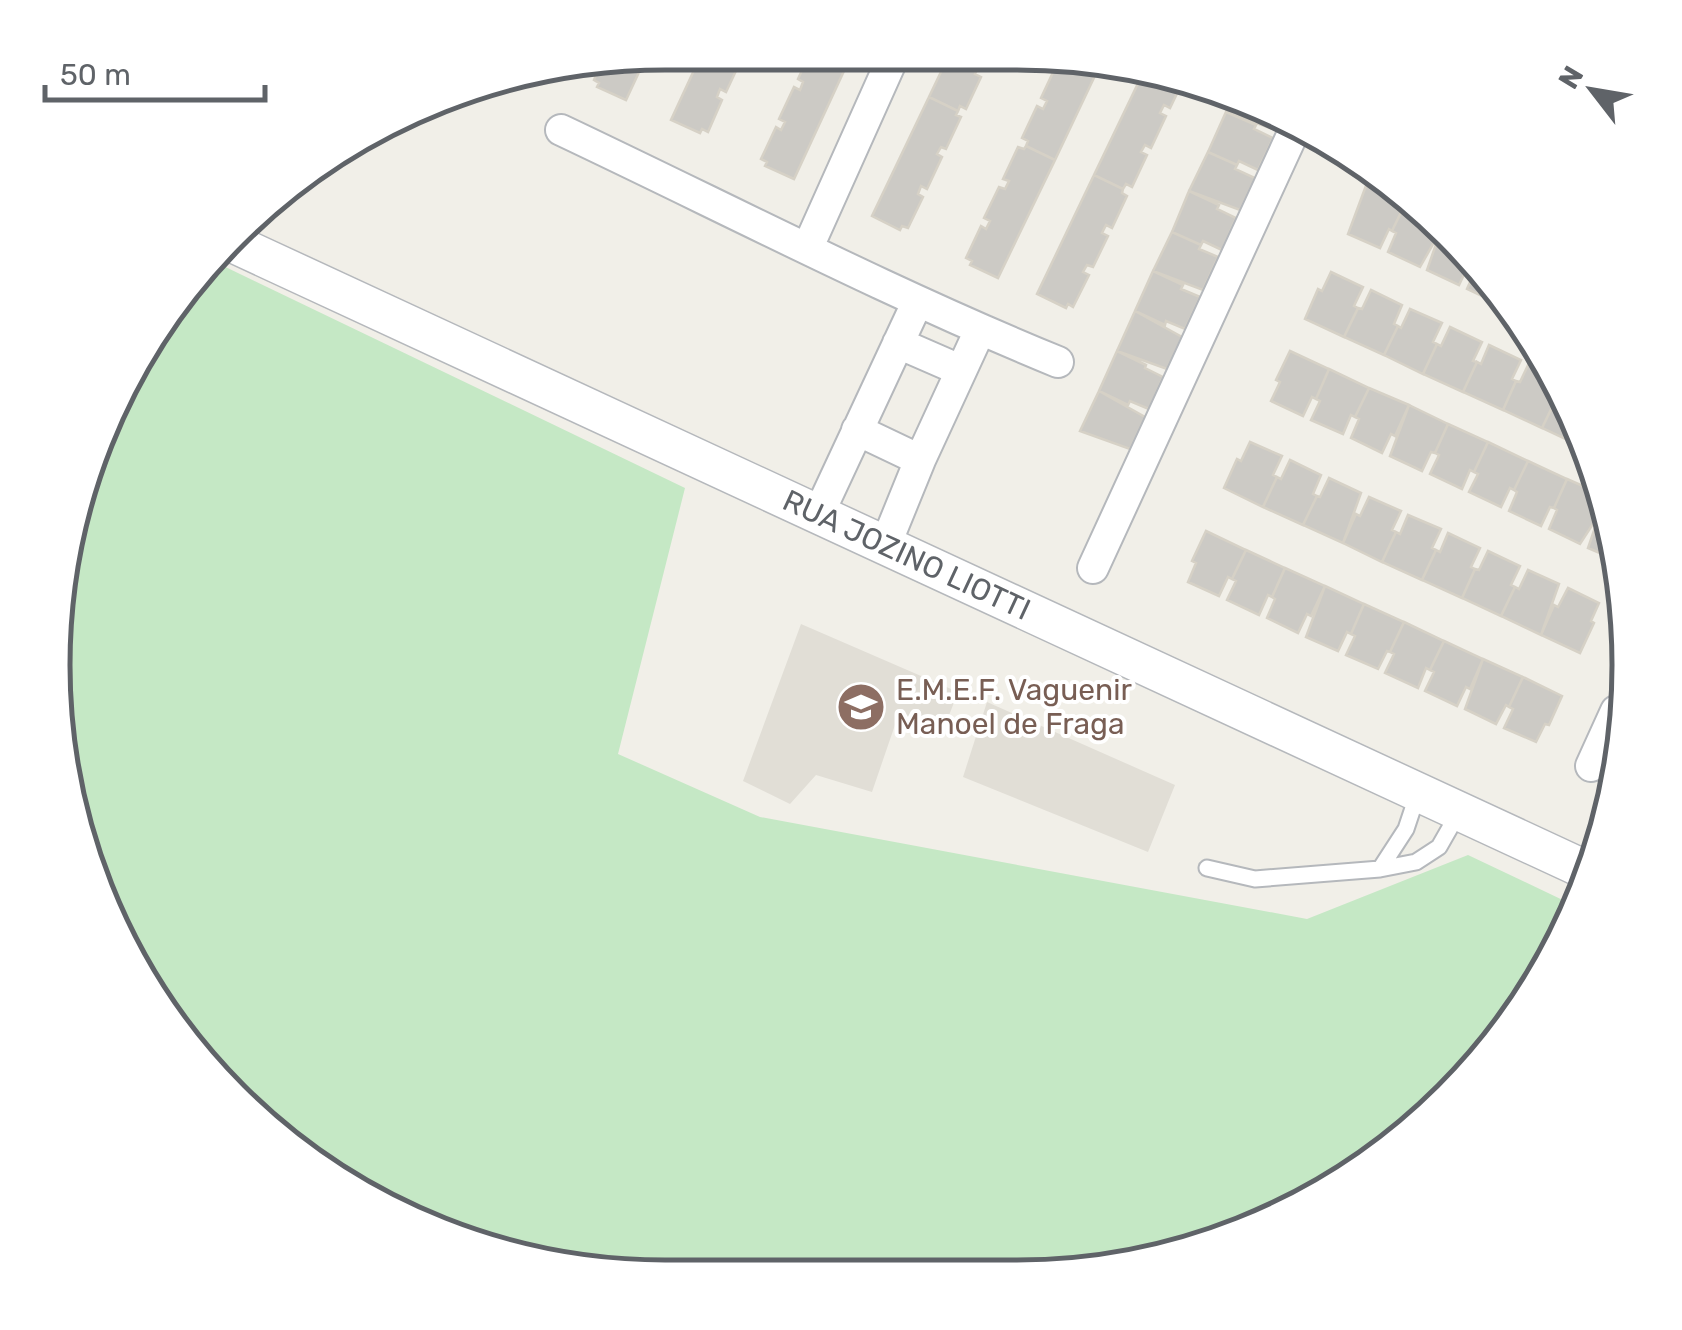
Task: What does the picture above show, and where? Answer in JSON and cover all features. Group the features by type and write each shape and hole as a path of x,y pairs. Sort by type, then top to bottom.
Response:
{"street":[{"path":"808,246 887,70"},
{"path":"561,130 808,246 918,303 1058,362"},
{"path":"1093,568 1291,137"},
{"name":"RUA JOZINO LIOTTI","path":"241,247 1577,866"},
{"path":"820,513 918,303"},
{"path":"885,546 980,330"},
{"path":"898,343 960,370"},
{"path":"857,430 920,460"},
{"path":"1591,766 1609,727"}],"lane":[{"path":"1380,869 1406,829 1418,793"},
{"path":"1206,868 1255,879 1380,869 1416,862 1439,847 1459,812"}],"shaded area":[{"name":"E.M.E.F. Vaguenir Manoel de Fraga","path":"801,624 958,692 943,731 896,722 872,792 816,775 790,804 743,781"},
{"name":"E.M.E.F. Vaguenir Manoel de Fraga","path":"987,702 1175,785 1148,852 963,777"}],"green space":[{"path":"224,266 685,488 618,754 760,817 1307,919 1468,855 1564,900 1512,996 1438,1086 1379,1137 1314,1180 1245,1215 1133,1249 1056,1259 665,1260 549,1249 437,1215 334,1160 244,1086 170,996 115,893 81,781 70,665 81,549 102,474 131,402 170,334"}],"building":[{"path":"694,70 736,70 726,92 720,89 717,97 722,100 708,132 702,129 700,133 671,120"},
{"path":"802,70 844,70 794,179 765,166 767,162 761,159 776,127 781,130 785,122 779,119 794,87 800,90 803,82 798,79"},
{"path":"942,70 977,70 975,74 981,77 966,109 960,106 958,111 929,97"},
{"path":"640,71 626,100 597,87 599,83 594,80 597,74"},
{"path":"1054,71 1095,75 1055,160 1026,146 1028,141 1022,138 1037,106 1043,109 1047,101 1041,98"},
{"path":"1139,82 1178,92 1170,108 1164,105 1160,113 1166,116 1151,148 1145,145 1141,152 1147,155 1132,187 1126,184 1123,189 1094,175"},
{"path":"929,97 958,111 956,115 961,117 946,149 941,147 937,154 942,157 927,189 921,186 918,194 923,197 908,228 902,226 900,230 872,216"},
{"path":"1227,109 1276,129 1276,130 1226,112"},
{"path":"1226,112 1256,125 1254,129 1273,138 1258,170 1208,152"},
{"path":"1026,146 1055,160 998,278 970,265 972,261 966,258 981,226 986,229 990,221 984,218 999,187 1005,189 1009,181 1003,179 1018,147"},
{"path":"1208,152 1255,178 1240,210 1189,191"},
{"path":"1094,175 1123,189 1127,196 1112,228 1106,225 1102,233 1108,236 1093,267 1087,265 1083,272 1089,275 1073,307 1068,304 1066,308 1037,294"},
{"path":"1367,184 1401,212 1380,248 1348,234"},
{"path":"1189,191 1236,218 1222,250 1172,232"},
{"path":"1401,212 1435,241 1420,267 1388,252 1396,233 1392,231"},
{"path":"1172,232 1218,257 1203,290 1153,271"},
{"path":"1437,243 1464,274 1459,285 1427,270"},
{"path":"1153,271 1200,297 1185,329 1166,321 1165,325 1135,311"},
{"path":"1331,272 1363,287 1344,337 1305,319 1318,289 1322,291"},
{"path":"1471,281 1484,297 1467,289"},
{"path":"1371,290 1402,305 1394,324 1398,326 1384,355 1344,337"},
{"path":"1410,309 1442,323 1423,374 1384,355"},
{"path":"1135,311 1182,337 1167,369 1117,351"},
{"path":"1450,327 1482,342 1463,392 1423,374"},
{"path":"1489,345 1521,360 1503,410 1463,392"},
{"path":"1117,351 1163,377 1149,409 1130,401 1128,405 1099,391"},
{"path":"1290,351 1329,369 1316,399 1312,397 1303,416 1271,401"},
{"path":"1529,363 1553,406 1542,428 1503,410 1516,381 1520,382"},
{"path":"1329,369 1369,388 1343,434 1311,420"},
{"path":"1369,388 1409,405 1382,453 1351,438 1359,419 1355,417"},
{"path":"1099,391 1145,417 1130,449 1080,431"},
{"path":"1409,405 1448,424 1422,471 1390,456"},
{"path":"1553,406 1568,440 1542,428"},
{"path":"1448,424 1488,442 1462,489 1430,474"},
{"path":"1250,442 1282,456 1263,507 1224,488"},
{"path":"1488,442 1528,461 1501,507 1469,492"},
{"path":"1290,460 1321,475 1313,494 1317,496 1303,525 1263,507"},
{"path":"1528,461 1567,479 1541,526 1509,511"},
{"path":"1329,478 1361,493 1343,543 1303,525"},
{"path":"1567,479 1584,487 1594,522 1580,544 1549,529 1557,510 1554,508"},
{"path":"1369,497 1401,511 1382,562 1343,543"},
{"path":"1408,515 1441,529 1422,580 1382,562"},
{"path":"1596,526 1602,554 1588,548"},
{"path":"1206,531 1246,550 1219,596 1188,582 1196,563 1192,561"},
{"path":"1448,533 1480,548 1462,598 1422,580"},
{"path":"1246,550 1285,568 1259,615 1227,600"},
{"path":"1488,551 1520,566 1501,616 1462,598"},
{"path":"1285,568 1325,586 1298,633 1267,618"},
{"path":"1528,570 1559,584 1541,635 1501,616"},
{"path":"1325,586 1364,604 1351,634 1347,632 1338,651 1306,637"},
{"path":"1568,588 1599,603 1580,653 1541,635 1554,605 1558,607"},
{"path":"1364,604 1404,622 1378,669 1346,655"},
{"path":"1404,622 1444,641 1418,688 1385,673"},
{"path":"1444,641 1483,659 1470,689 1466,687 1457,706 1425,691"},
{"path":"1483,659 1523,677 1496,724 1465,709"},
{"path":"1523,677 1562,696 1536,742 1504,728"}],"place":[{"name":"E.M.E.F. Vaguenir Manoel de Fraga","path":"861,707"}]}
